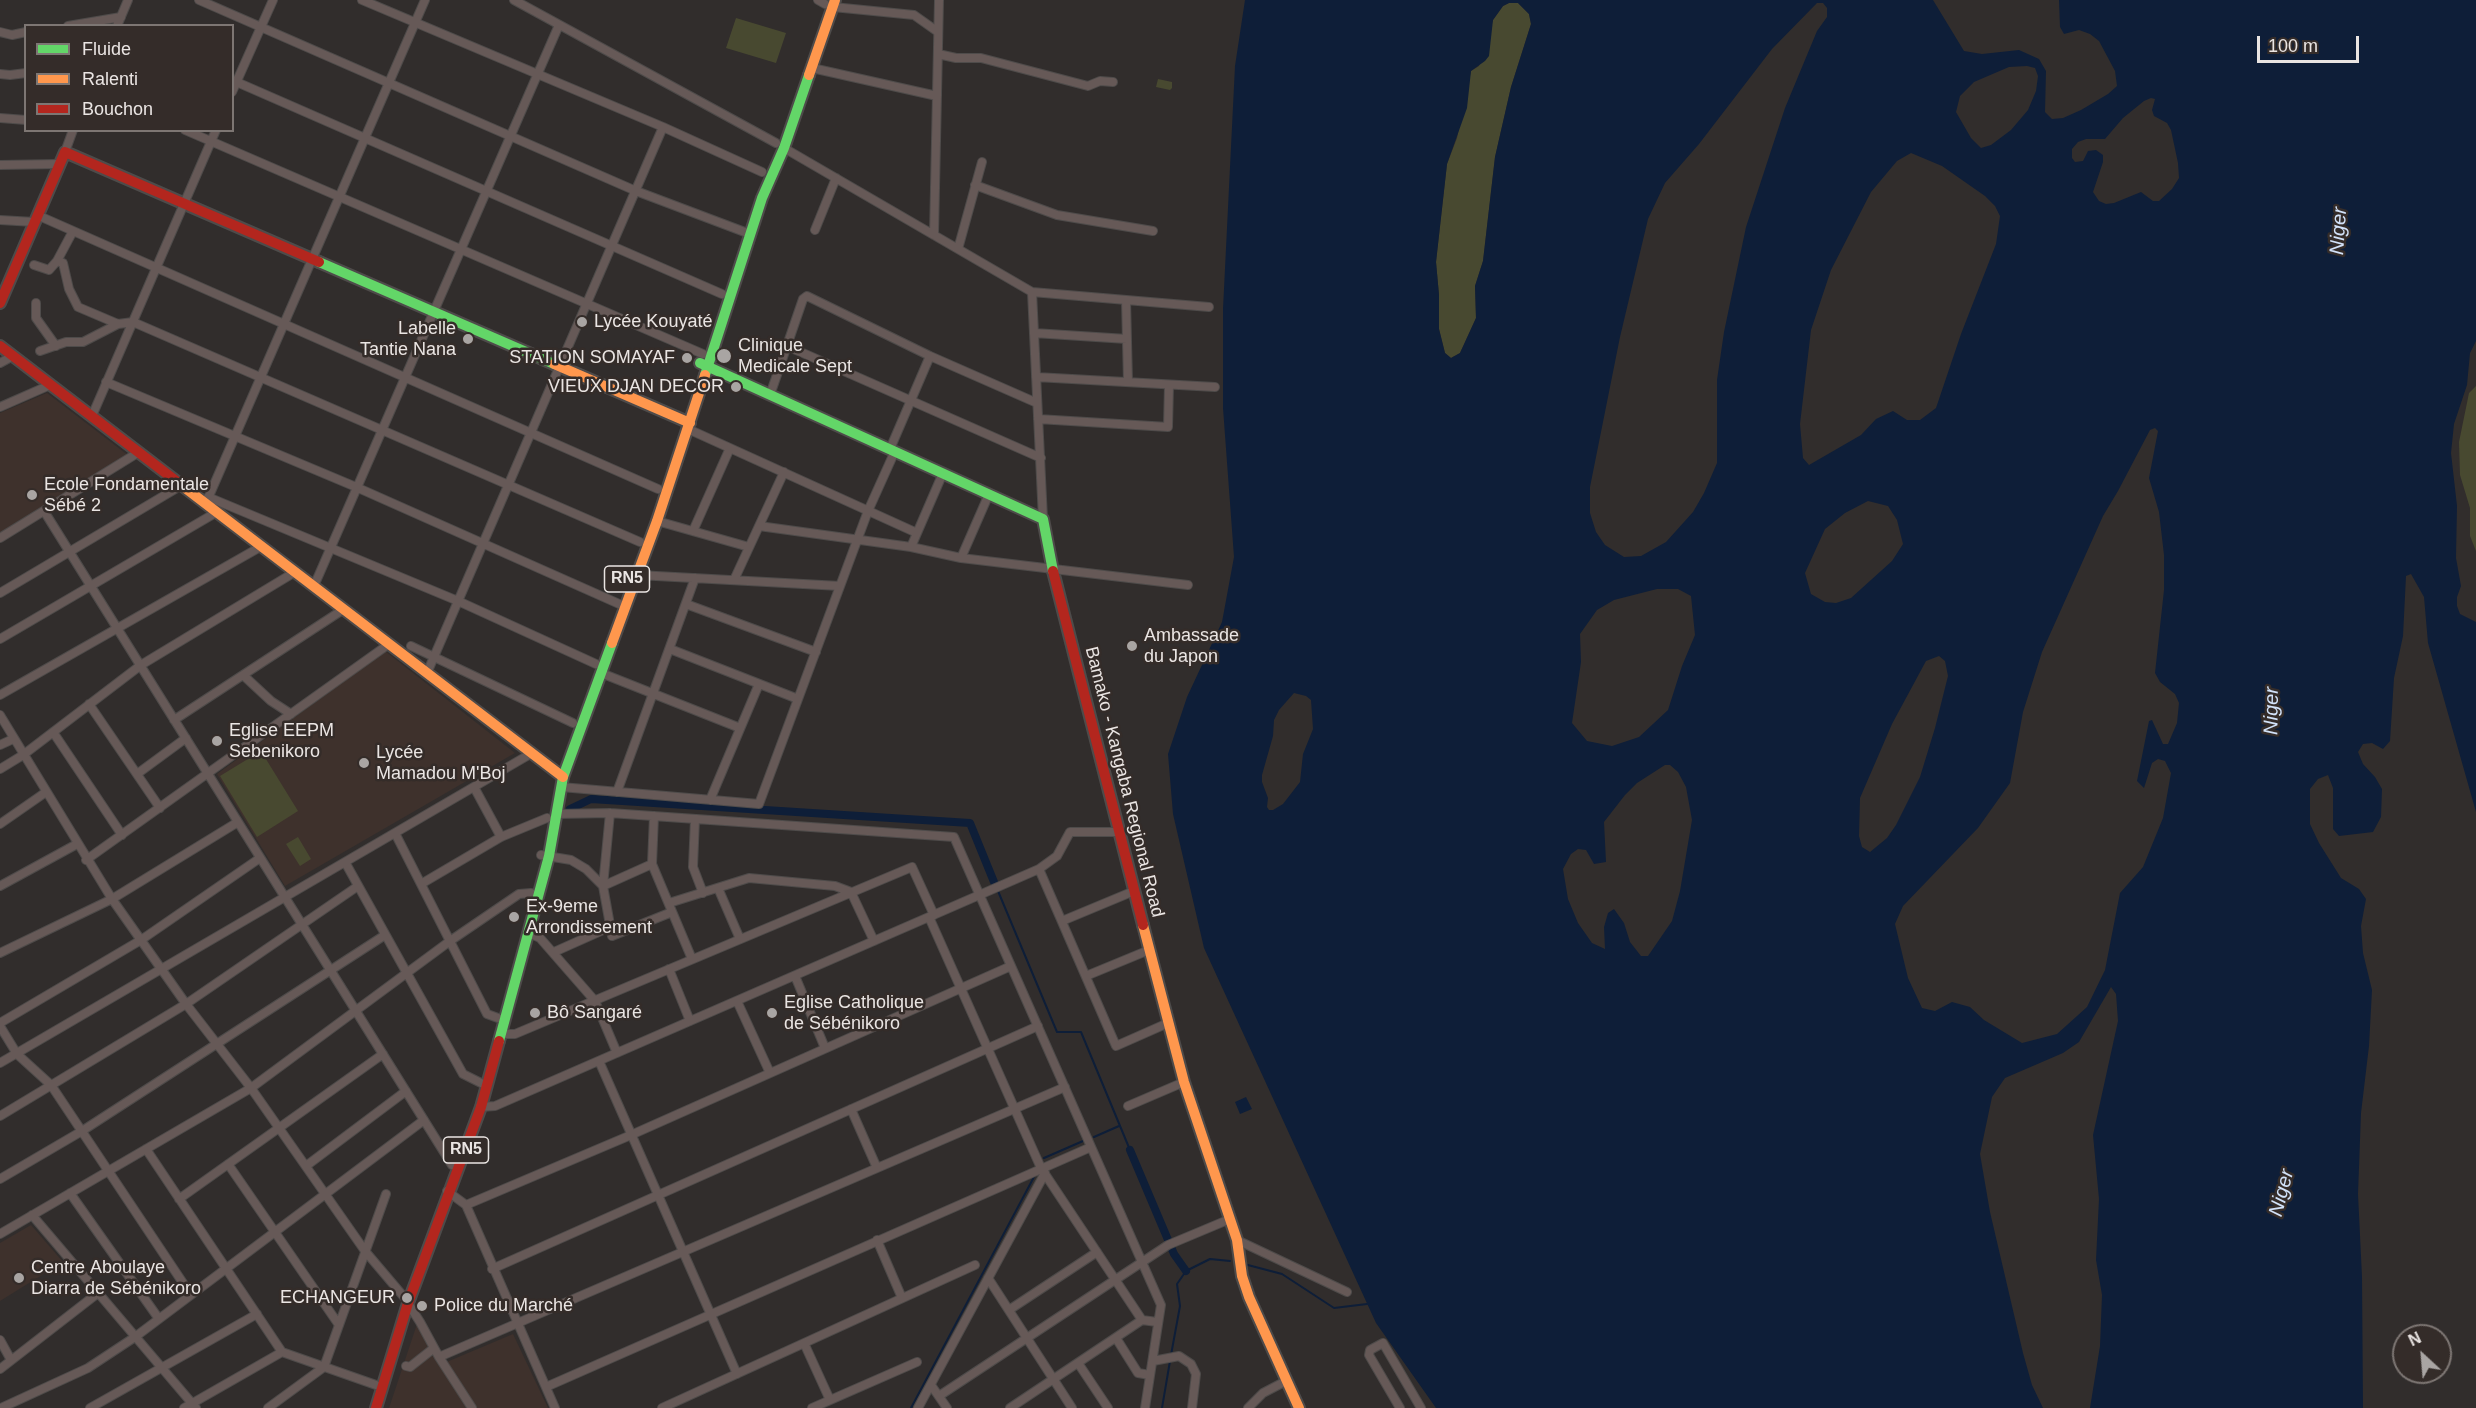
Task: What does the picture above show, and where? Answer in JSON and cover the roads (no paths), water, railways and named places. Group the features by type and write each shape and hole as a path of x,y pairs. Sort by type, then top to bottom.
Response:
{"main road":[{"name":"RN5","path":"703,361 746,233 762,172 780,146 812,68 827,2"},
{"name":"RN5","path":"622,605 638,575 657,521 722,294 762,198 827,2"},
{"path":"1,297 64,152 686,423"},
{"path":"0,346 182,485 207,500 217,512 532,753 560,779"},
{"path":"703,361 770,395 1043,519"},
{"name":"RN5","path":"552,816 560,779 622,605 658,489 686,423"},
{"name":"Bamako - Kangaba Regional Road","path":"1043,519 1053,569 1184,1082 1230,1220 1241,1273 1249,1297 1299,1408"},
{"name":"RN5","path":"368,1408 446,1191 474,1130 483,1085 529,933 573,723 599,669"},
{"name":"RN5","path":"498,1034 498,1018 531,892 545,855"},
{"name":"RN5","path":"446,1191 452,1165 477,1108"},
{"name":"RN5","path":"376,1408 406,1300"}],"street":[{"path":"118,24 128,0"},
{"path":"199,0 636,191 746,233"},
{"path":"273,0 235,81 722,294"},
{"path":"362,0 663,127 762,172"},
{"path":"425,0 207,500 458,601 653,694 740,728"},
{"path":"514,0 780,146 1032,292 1209,307"},
{"path":"934,235 939,0"},
{"path":"827,2 914,15 939,32"},
{"path":"80,24 121,17"},
{"path":"314,586 560,25"},
{"path":"0,32 12,35 24,32"},
{"path":"938,54 956,58 981,58 1088,86 1100,81 1113,82"},
{"path":"812,68 937,96"},
{"path":"0,74 24,73"},
{"path":"0,118 24,120"},
{"path":"427,673 663,127"},
{"path":"64,152 72,132"},
{"path":"189,132 586,306 703,361"},
{"path":"92,416 215,132"},
{"path":"958,249 982,162"},
{"path":"0,165 59,164"},
{"path":"815,230 836,178"},
{"path":"975,185 1057,215 1153,231"},
{"path":"0,220 36,219 73,231 658,489"},
{"path":"34,265 50,270 73,231"},
{"path":"57,261 63,263 69,289 78,307 118,324"},
{"path":"1032,292 1043,519"},
{"path":"770,395 803,298 807,296 930,356 1037,403"},
{"path":"1126,300 1128,382"},
{"path":"36,303 36,318 56,346"},
{"path":"40,351 66,342 83,342 118,324 133,322 640,542"},
{"path":"1034,333 1127,339"},
{"path":"787,346 1041,458"},
{"path":"0,363 14,356"},
{"path":"560,779 617,792 759,804 868,511 930,356"},
{"path":"1036,377 1215,387"},
{"path":"106,382 356,487 622,605"},
{"path":"0,407 50,385"},
{"path":"1038,419 1168,427 1169,385"},
{"path":"686,423 730,448 917,533"},
{"path":"693,531 730,448"},
{"path":"0,538 139,452"},
{"path":"734,580 784,472"},
{"path":"911,547 943,473"},
{"path":"0,593 182,485"},
{"path":"961,558 989,494"},
{"path":"44,511 452,1165"},
{"path":"0,639 217,512"},
{"path":"657,521 749,547"},
{"path":"759,526 911,547 961,558 1188,585"},
{"path":"0,695 262,546"},
{"path":"0,769 23,755 141,665 295,572"},
{"path":"638,575 840,586"},
{"path":"617,792 695,578"},
{"path":"686,604 816,652"},
{"path":"174,720 344,609"},
{"path":"86,860 389,644"},
{"path":"411,646 434,659 573,723"},
{"path":"670,649 798,699"},
{"path":"243,675 291,714"},
{"path":"710,800 759,684"},
{"path":"89,704 160,808"},
{"path":"0,715 86,860 112,899 186,1004 251,1088 365,1251 406,1300 472,1408"},
{"path":"53,732 122,835"},
{"path":"137,774 186,738"},
{"path":"0,745 13,739"},
{"path":"0,1064 532,753"},
{"path":"474,787 501,837"},
{"path":"0,824 46,792"},
{"path":"610,813 603,886 612,936 703,892 749,878 836,886 851,892 874,941"},
{"path":"421,884 501,837 552,816 610,813 954,837 1161,1305 1145,1405 1137,1408"},
{"path":"654,816 652,864 692,959"},
{"path":"695,819 693,867 703,892"},
{"path":"0,953 112,899 238,822"},
{"path":"477,1108 495,1106 1039,869 1058,856 1070,832 1119,832"},
{"path":"395,833 487,1014 498,1018"},
{"path":"0,886 77,844"},
{"path":"545,855 571,860 586,868 603,886"},
{"path":"191,1295 51,1085 17,1054 0,1024 141,940 260,858"},
{"path":"345,862 463,1074 483,1085"},
{"path":"603,886 652,864"},
{"path":"498,1034 515,1034 912,867 961,988 1043,1170 1142,1320"},
{"path":"1039,869 1116,1046 1168,1023"},
{"path":"0,1116 186,1004 358,885"},
{"path":"718,888 740,939"},
{"path":"1062,921 1134,891"},
{"path":"0,1234 251,1088 450,941 519,894 531,892"},
{"path":"554,952 610,927"},
{"path":"529,933 540,938 554,952 595,1000 616,1053"},
{"path":"0,1179 81,1131 385,935"},
{"path":"1086,976 1149,950"},
{"path":"466,1205 631,1135 1011,966"},
{"path":"669,969 690,1021"},
{"path":"795,976 825,1048"},
{"path":"737,1001 770,1073"},
{"path":"492,1269 1038,1026"},
{"path":"179,1199 383,1054"},
{"path":"599,1061 737,1374"},
{"path":"1128,1106 1184,1082"},
{"path":"439,1357 1065,1087"},
{"path":"306,1166 406,1091"},
{"path":"851,1109 877,1168"},
{"path":"2,1408 88,1368 135,1337 424,1120"},
{"path":"546,1387 1091,1147"},
{"path":"146,1149 282,1352 376,1384"},
{"path":"228,1164 339,1325"},
{"path":"918,1408 1043,1170"},
{"path":"446,1191 466,1205 492,1269 555,1408"},
{"path":"70,1193 159,1319"},
{"path":"268,1408 324,1367 386,1194"},
{"path":"32,1215 194,1406"},
{"path":"939,1396 1168,1245 1230,1220"},
{"path":"877,1240 902,1298"},
{"path":"1237,1245 1347,1292"},
{"path":"1009,1310 1097,1252"},
{"path":"662,1408 975,1265"},
{"path":"988,1278 1072,1408"},
{"path":"0,1369 98,1293"},
{"path":"90,1408 257,1314"},
{"path":"1010,1408 1142,1320 1157,1322"},
{"path":"1116,1338 1138,1373 1150,1375"},
{"path":"0,1340 11,1360"},
{"path":"804,1343 830,1400"},
{"path":"1400,1408 1369,1355 1370,1350 1383,1343 1421,1408"},
{"path":"406,1366 410,1367 434,1348"},
{"path":"184,1408 194,1406 282,1352"},
{"path":"1153,1361 1179,1356 1191,1364 1196,1374 1191,1408"},
{"path":"812,1408 917,1362"},
{"path":"1077,1363 1108,1408"},
{"path":"1248,1408 1263,1393 1286,1381"},
{"path":"931,1385 947,1408"}],"water":[{"name":"Niger","path":"1245,0 1933,0 1964,51 1982,54 2019,50 2039,59 2046,71 2045,112 2052,119 2063,118 2081,110 2117,86 2115,71 2099,41 2079,30 2064,34 2060,27 2059,0 2476,0 2476,341 2470,353 2467,385 2454,424 2451,453 2457,506 2456,558 2461,586 2457,606 2460,614 2476,622 2476,812 2428,643 2424,597 2411,574 2406,576 2403,636 2394,678 2390,741 2383,749 2372,743 2363,744 2358,752 2363,764 2382,789 2381,817 2373,832 2339,836 2333,829 2333,788 2328,775 2318,779 2310,789 2310,824 2319,843 2341,878 2359,889 2366,899 2361,926 2363,953 2372,990 2369,1046 2361,1113 2358,1194 2362,1277 2363,1408 2090,1408 2100,1346 2102,1295 2096,1260 2099,1199 2093,1135 2118,1021 2116,994 2111,987 2079,1042 2063,1053 2005,1078 1992,1097 1980,1154 1990,1212 2023,1353 2032,1385 2043,1408 1436,1408 1376,1323 1204,948 1173,814 1168,754 1187,697 1222,622 1234,557 1223,408 1223,309 1235,66","holes":["1518,3 1529,14 1531,24 1511,87 1495,157 1483,261 1475,286 1476,318 1460,353 1451,358 1445,353 1439,329 1436,262 1447,164 1467,108 1471,71 1489,56 1493,20 1503,6","1817,3 1823,3 1827,8 1827,17 1817,31 1785,108 1746,227 1724,332 1717,380 1717,463 1693,512 1666,542 1641,556 1624,557 1605,545 1596,532 1590,513 1590,487 1620,337 1648,219 1665,183 1699,144 1772,49","2009,67 2035,68 2038,76 2036,91 2028,110 2011,130 1991,145 1981,148 1971,138 1956,112 1960,96 1974,82","2155,99 2152,110 2154,116 2167,123 2171,130 2179,178 2172,189 2159,201 2153,201 2141,192 2114,203 2106,204 2099,201 2093,192 2103,162 2103,155 2096,150 2088,151 2083,161 2075,162 2072,158 2072,149 2078,142 2086,139 2105,139 2123,118 2144,101","1911,153 1942,166 1985,196 1995,206 2000,216 1996,244 1961,334 1936,408 1920,420 1907,420 1893,411 1876,419 1861,435 1809,465 1803,458 1800,424 1811,330 1831,270 1871,192 1897,161","2155,428 2158,431 2149,478 2159,512 2164,555 2164,590 2155,673 2160,682 2175,694 2179,703 2177,723 2168,744 2163,744 2152,720 2149,721 2137,781 2144,788 2152,763 2158,759 2165,761 2171,773 2163,818 2143,867 2120,893 2105,970 2087,1007 2057,1034 2022,1043 1984,1020 1970,1007 1952,1002 1935,1011 1922,1008 1908,978 1895,924 1903,906 1978,828 2010,783 2023,712 2042,652 2103,516 2150,430","1868,501 1888,506 1897,520 1903,544 1892,561 1851,598 1836,603 1825,602 1811,594 1805,573 1825,529 1845,513","1657,589 1678,589 1691,596 1695,635 1668,710 1639,737 1612,746 1587,741 1572,723 1581,662 1580,634 1597,610 1614,600","1939,656 1945,661 1948,676 1920,777 1896,825 1887,838 1870,852 1862,847 1859,836 1860,798 1892,724 1926,661","1294,693 1311,700 1313,729 1303,754 1300,782 1283,804 1269,810 1262,775 1273,736 1274,720 1279,710","1665,765 1670,765 1678,772 1686,787 1692,820 1680,891 1672,921 1648,956 1641,956 1630,942 1624,923 1614,909 1608,913 1604,927 1605,949 1592,943 1578,923 1568,899 1563,869 1571,854 1578,849 1586,850 1594,864 1606,862 1604,822 1637,783"]},
{"path":"1246,1097 1252,1109 1240,1114 1235,1102"}],"waterway":[{"path":"570,809 591,799 970,823 994,882"},
{"path":"998,891 1057,1032 1081,1032 1130,1150"},
{"path":"1094,1137 1119,1126"},
{"path":"1044,1158 1083,1141"},
{"path":"1130,1150 1174,1254 1186,1271"},
{"path":"911,1408 1035,1175"},
{"path":"1171,1355 1180,1306 1177,1284 1186,1271 1210,1259 1230,1261"},
{"path":"1244,1264 1282,1274 1334,1308 1367,1304"},
{"path":"1162,1408 1170,1361"}],"place":[{"name":"Lycée Kouyaté","path":"582,322"},
{"name":"Labelle Tantie Nana","path":"468,339"},
{"name":"Clinique Medicale Sept","path":"724,356"},
{"name":"STATION SOMAYAF","path":"687,358"},
{"name":"VIEUX DJAN DECOR","path":"736,387"},
{"name":"Ecole Fondamentale Sébé 2","path":"32,495"},
{"name":"Ambassade du Japon","path":"1132,646"},
{"name":"Eglise EEPM Sebenikoro","path":"217,741"},
{"name":"Lycée Mamadou M'Boj","path":"364,763"},
{"name":"Ex-9eme Arrondissement","path":"514,917"},
{"name":"Bô Sangaré","path":"535,1013"},
{"name":"Eglise Catholique de Sébénikoro","path":"772,1013"},
{"name":"Centre Aboulaye Diarra de Sébénikoro","path":"19,1278"},
{"name":"ECHANGEUR","path":"407,1298"},
{"name":"Police du Marché","path":"422,1306"}]}
